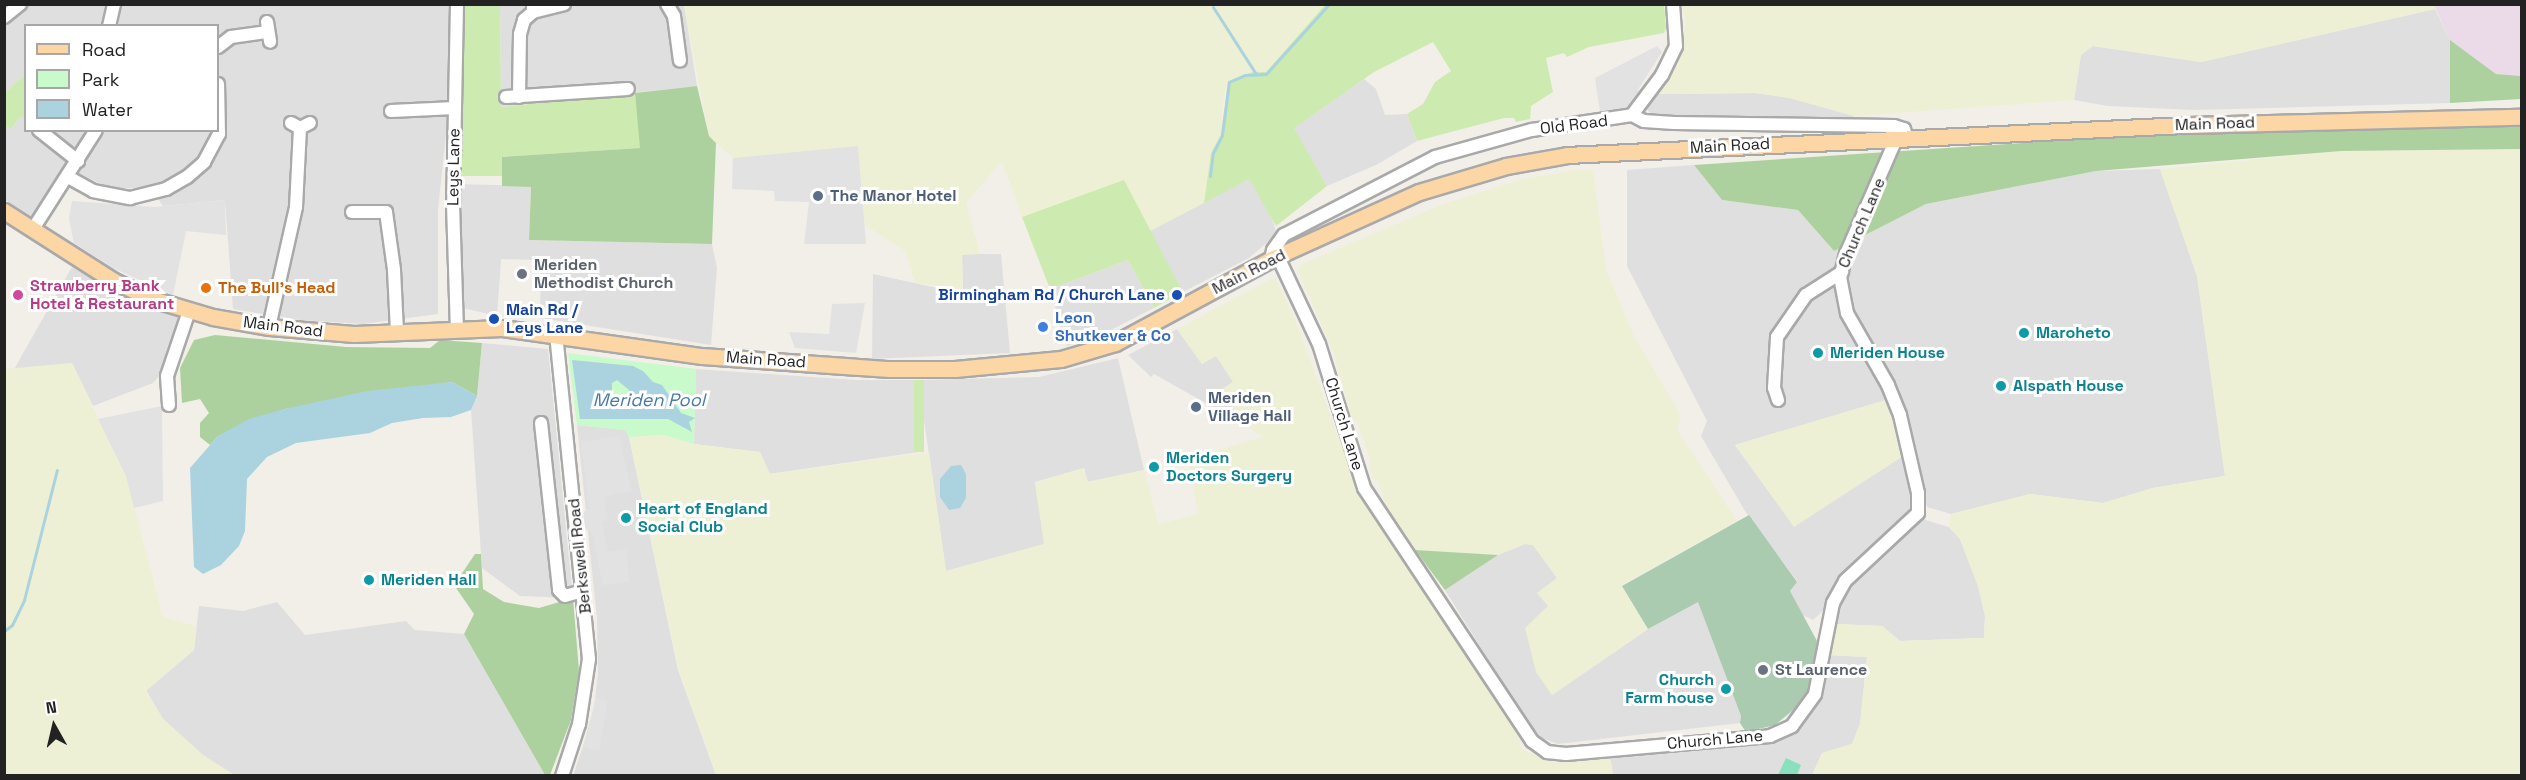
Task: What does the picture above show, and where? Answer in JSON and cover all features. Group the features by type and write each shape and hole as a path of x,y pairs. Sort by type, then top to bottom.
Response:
{"main road":[{"name":"Main Road","path":"4,211 114,281 189,311 269,327 354,334 457,329 556,334 741,359 890,369 1026,364 1061,359 1121,341 1275,258 1419,192 1506,166 1605,152 2185,125 2522,117"}],"street":[{"path":"4,17 20,4"},
{"path":"110,24 114,4"},
{"name":"Leys Lane","path":"457,4 453,204 457,329"},
{"path":"564,4 533,8 525,20 520,34 512,97 628,89"},
{"path":"667,4 674,16 680,61"},
{"path":"1632,115 1662,75 1676,46 1673,4"},
{"path":"219,46 231,37 268,32"},
{"path":"391,111 455,108"},
{"name":"Old Road","path":"1275,258 1273,250 1284,235 1435,157 1532,130 1632,115 1644,121 1674,123 1894,126 1904,129 1902,139"},
{"path":"269,327 296,207 300,124"},
{"path":"42,132 78,161"},
{"path":"33,229 95,132"},
{"path":"68,177 93,191 129,198 166,189 187,177 204,162 219,132"},
{"name":"Church Lane","path":"1275,258 1319,344 1364,488 1532,741 1547,752 1558,754 1770,736 1792,726 1810,702 1833,603 1845,581 1918,513 1919,499 1900,415 1888,385 1847,313 1842,272 1902,139"},
{"path":"352,212 386,212 394,270 397,332"},
{"path":"1778,400 1774,388 1777,337 1806,295 1842,272"},
{"path":"169,405 167,376 189,311"},
{"name":"Berkswell Road","path":"556,334 583,591 587,678 579,724 562,776"},
{"path":"541,423 559,590 565,596 583,591"}],"shaded area":[{"path":"5,5 449,5 448,115 438,210 438,314 363,324 299,320 233,309 225,200 163,206 150,187 111,189 66,167 33,217 5,200 5,126 11,129 20,117 24,117 24,132 219,132 219,24 24,24 24,75 5,93"},
{"path":"500,5 684,5 697,86 501,107"},
{"path":"2434,5 2521,5 2521,76 2496,74 2450,40"},
{"path":"2435,9 2450,40 2450,103 2195,110 2108,106 2074,100 2081,54 2093,46 2201,62"},
{"path":"1657,46 1662,52 1639,88 1634,106 1600,112 1595,78"},
{"path":"1364,79 1376,89 1385,115 1407,114 1417,141 1376,165 1327,186 1293,128"},
{"path":"1755,93 1790,98 1854,116 1852,121 1654,118 1647,109 1655,94"},
{"name":"The Manor Hotel","path":"858,146 866,244 804,244 809,202 775,201 774,191 732,189 733,158"},
{"path":"1694,165 1722,200 1798,210 1834,251 1926,204 2096,171 2160,169 2197,276 2225,476 2153,488 2103,503 2030,494 1951,514 1927,507 1898,389 1886,400 1735,445 1794,526 1903,456 1916,502 1912,516 1949,527 1960,539 1978,586 1985,616 1984,638 1900,641 1882,626 1837,624 1826,608 1813,620 1800,614 1790,591 1797,581 1745,511 1701,436 1707,421 1627,266 1627,170"},
{"path":"1249,178 1269,210 1277,234 1249,258 1183,292 1150,231"},
{"path":"457,184 531,186 529,240 712,244 717,268 711,345 540,318 541,260 501,259 497,316 463,308"},
{"path":"225,200 226,235 186,231 173,295 113,268 74,243 69,219 72,201 154,207"},
{"path":"962,254 1001,254 1010,353 872,359 873,274 942,289 963,289"},
{"path":"1128,260 1154,308 1105,333 1067,346 1050,289"},
{"path":"72,267 139,304 179,317 166,351 163,372 153,383 93,406 72,363 13,371"},
{"path":"865,303 856,353 795,348 789,332 829,334 832,304"},
{"path":"1177,329 1202,364 1216,356 1234,382 1222,390 1243,424 1154,374 1151,377 1128,355"},
{"path":"482,343 548,349 573,598 520,596 482,568 471,410 477,396"},
{"path":"1118,358 1144,470 1087,482 1084,468 1035,482 1045,544 946,571 924,420 924,380 1039,377"},
{"path":"696,369 857,380 914,380 919,452 769,474 760,452 694,444"},
{"path":"162,406 163,501 134,508 126,476 98,419"},
{"path":"577,425 625,430 629,437 678,670 716,775 573,776 593,716 598,673 597,619"},
{"path":"619,436 632,491 604,497 608,520 602,522 608,552 627,549 629,582 603,585 593,535 585,528 583,512 589,509 581,442"},
{"path":"1525,544 1533,545 1557,578 1548,606 1552,695 1648,629 1698,601 1741,716 1740,723 1558,744 1542,738 1524,717 1445,590 1498,555"},
{"path":"277,602 305,635 406,621 415,630 464,634 545,775 234,775 203,755 163,719 146,690 194,650 199,606 243,611"},
{"path":"1827,655 1867,657 1860,724 1852,744 1822,753 1812,775 1613,775 1609,751 1793,731 1817,701"},
{"path":"596,698 607,700 599,751 583,747"}],"green space":[{"path":"1326,4 1664,5 1666,28 1664,33 1589,47 1567,57 1564,53 1546,58 1553,92 1531,106 1530,119 1516,122 1514,118 1504,118 1417,141 1407,114 1423,104 1435,82 1451,71 1433,42 1374,72 1294,128 1327,186 1276,226 1249,179 1204,203 1211,153 1221,134 1228,81 1253,72 1266,72"},
{"path":"2434,4 2435,9 2201,62 2093,46 2081,55 2074,100 1854,116 1790,98 1755,93 1655,94 1679,58 1686,23 1682,5"},
{"path":"462,5 500,5 501,107 635,93 641,148 502,157 502,176 458,176"},
{"path":"684,5 1326,5 1266,72 1253,72 1224,91 1221,134 1211,153 1204,203 1150,231 1124,181 1022,217 1002,161 966,203 980,254 962,255 963,289 915,283 905,251 865,225 857,147 733,158 709,137"},
{"path":"2450,40 2496,74 2521,76 2521,99 2450,103"},
{"path":"24,75 24,117 20,117 11,129 5,126 5,93"},
{"path":"697,86 709,136 716,143 712,244 529,240 531,187 502,186 502,157 640,148 635,93"},
{"path":"2504,125 2522,127 2521,149 2341,151 2096,171 1926,204 1834,251 1798,210 1722,200 1694,165 2141,135"},
{"path":"2521,149 2521,775 1812,776 1822,753 1852,744 1860,724 1867,657 1827,655 1837,624 1882,626 1900,641 1984,638 1985,616 1978,586 1960,539 1949,527 1951,514 2030,494 2103,503 2153,488 2225,476 2197,276 2160,169 2341,151"},
{"path":"1576,170 1593,170 1606,269 1634,336 1680,414 1678,431 1737,521 1622,585 1648,629 1552,695 1536,672 1525,628 1548,606 1537,593 1557,578 1533,545 1525,544 1498,555 1415,550 1387,509 1378,481 1372,478 1369,456 1357,421 1352,421 1334,354 1297,269 1302,264 1443,204 1519,180"},
{"path":"1124,180 1183,292 1154,308 1128,260 1050,289 1022,217"},
{"path":"1275,277 1297,324 1361,499 1516,728 1521,749 1556,763 1609,751 1613,775 716,775 679,670 629,437 664,435 694,444 760,452 770,474 929,452 946,571 1044,544 1035,483 1084,468 1088,482 1144,470 1158,524 1198,514 1188,458 1263,437 1243,424 1222,389 1233,382 1216,356 1202,364 1177,329"},
{"path":"215,335 346,347 430,348 440,340 482,343 477,396 452,382 285,409 218,436 210,445 200,437 200,423 209,413 200,399 182,403 180,368 194,340"},
{"path":"568,353 696,369 694,444 664,435 629,437 625,430 577,425"},
{"path":"72,363 126,476 163,617 196,626 194,650 146,691 163,719 203,755 234,775 5,776 5,369"},
{"path":"914,380 924,380 924,452 914,452"},
{"path":"1886,400 1903,456 1794,527 1735,445"},
{"path":"1749,515 1797,582 1790,591 1817,641 1814,677 1803,702 1775,725 1746,732 1740,723 1741,716 1698,602 1648,629 1622,586"},
{"path":"1415,550 1498,555 1445,590"},
{"path":"475,554 481,554 483,589 504,602 539,608 573,598 579,671 571,720 550,775 545,775 464,634 474,614 454,585"},
{"path":"1786,758 1801,765 1797,775 1778,775"}],"water":[{"name":"Meriden Pool","path":"572,360 633,366 643,371 653,382 662,385 681,413 695,418 689,422 692,432 668,419 580,419","holes":["617,380 629,390 626,403 612,402 612,383"]},
{"path":"452,382 477,396 471,410 451,417 423,418 392,423 370,433 296,443 267,457 247,479 245,531 239,546 221,565 203,574 194,567 190,468 218,436 249,419 285,409 367,391"},
{"path":"961,465 966,474 966,498 960,508 949,510 940,497 940,479 951,466"}],"waterway":[{"path":"1210,176 1213,153 1222,135 1229,82 1245,75 1266,74 1329,4"},
{"path":"1213,7 1256,74"},
{"path":"4,631 12,625 24,600 57,470"}],"place":[{"name":"The Manor Hotel","path":"818,196"},
{"name":"Meriden Methodist Church","path":"522,274"},
{"name":"The Bull's Head","path":"206,288"},
{"name":"Strawberry Bank Hotel & Restaurant","path":"18,295"},
{"name":"Birmingham Rd / Church Lane","path":"1177,295"},
{"name":"Main Rd / Leys Lane","path":"494,319"},
{"name":"Leon Shutkever & Co","path":"1043,327"},
{"name":"Maroheto","path":"2024,333"},
{"name":"Meriden House","path":"1818,353"},
{"name":"Alspath House","path":"2001,386"},
{"name":"Meriden Village Hall","path":"1196,407"},
{"name":"Meriden Doctors Surgery","path":"1154,467"},
{"name":"Heart of England Social Club","path":"626,518"},
{"name":"Meriden Hall","path":"369,580"},
{"name":"St Laurence","path":"1763,670"},
{"name":"Church Farm house","path":"1726,689"}]}
